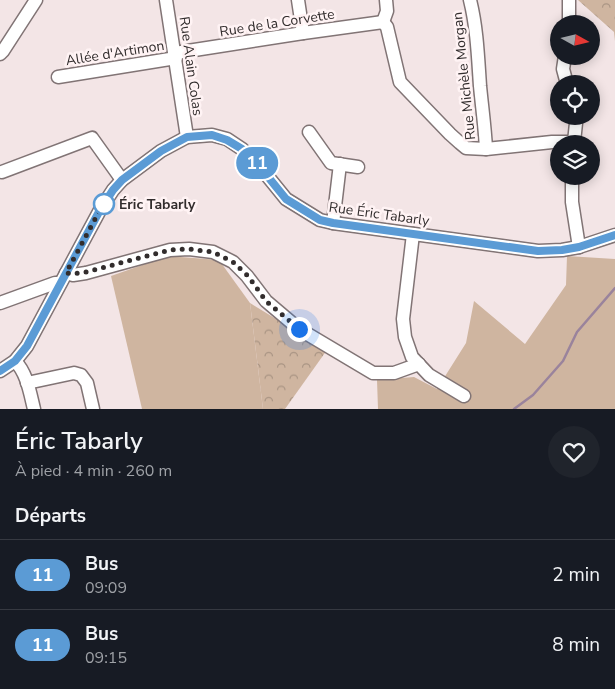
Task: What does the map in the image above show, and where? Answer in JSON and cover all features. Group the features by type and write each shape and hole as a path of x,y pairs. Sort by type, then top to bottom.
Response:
{"street":[{"path":"0,54 36,0"},
{"name":"Rue Alain Colas","path":"166,0 187,137"},
{"path":"298,0 303,33"},
{"path":"386,0 383,22 387,27 400,82 460,144 466,148 486,149 550,142"},
{"name":"Rue Michèle Morgan","path":"470,0 477,41 486,149"},
{"path":"568,15 569,0"},
{"name":"Rue de la Corvette","path":"176,56 303,33 383,22"},
{"name":"Allée d'Artimon","path":"58,77 176,56"},
{"path":"309,132 331,163 358,167"},
{"name":"Rue Éric Tabarly","path":"15,361 27,346 100,210 113,190 122,180 161,151 187,137 212,135 227,140 242,149 256,162 286,199 320,220 333,223 538,251 579,247 615,235"},
{"path":"2,172 92,138 122,180"},
{"path":"333,223 340,164"},
{"path":"572,185 572,202 579,247"},
{"path":"414,234 403,319 405,337 412,357 429,375 464,396"},
{"path":"0,303 55,283 73,274 170,250 189,249 213,252 233,262 248,276 266,301 299,329 373,373 394,373 419,364"},
{"path":"0,371 15,361 20,365 28,383 34,409"},
{"path":"28,383 74,373 81,375 87,383 93,409"}],"green space":[{"path":"578,0 615,0 615,41 614,32 600,20 600,15 595,15"},
{"path":"168,256 219,260 250,303 263,409 142,409 111,276"},
{"path":"567,256 615,259 615,409 378,409 377,380 414,377 437,389 466,343 474,301 525,344 566,285"},
{"path":"250,303 327,350 285,409 263,409"}],"waterway":[{"path":"514,409 533,395 563,361 577,332 615,288"}],"bus line":[{"name":"11","path":"0,371 15,361 27,346 100,210 113,190 122,180 161,151 187,137 212,135 227,140 242,149 256,162 286,199 320,220 333,223 538,251 579,247 615,235"}],"place":[{"name":"Éric Tabarly","path":"104,204"}],"route":[{"path":"104,204 106,200 66,273 86,272 170,250 189,249 213,252 233,262 248,276 266,301 299,329"}]}
